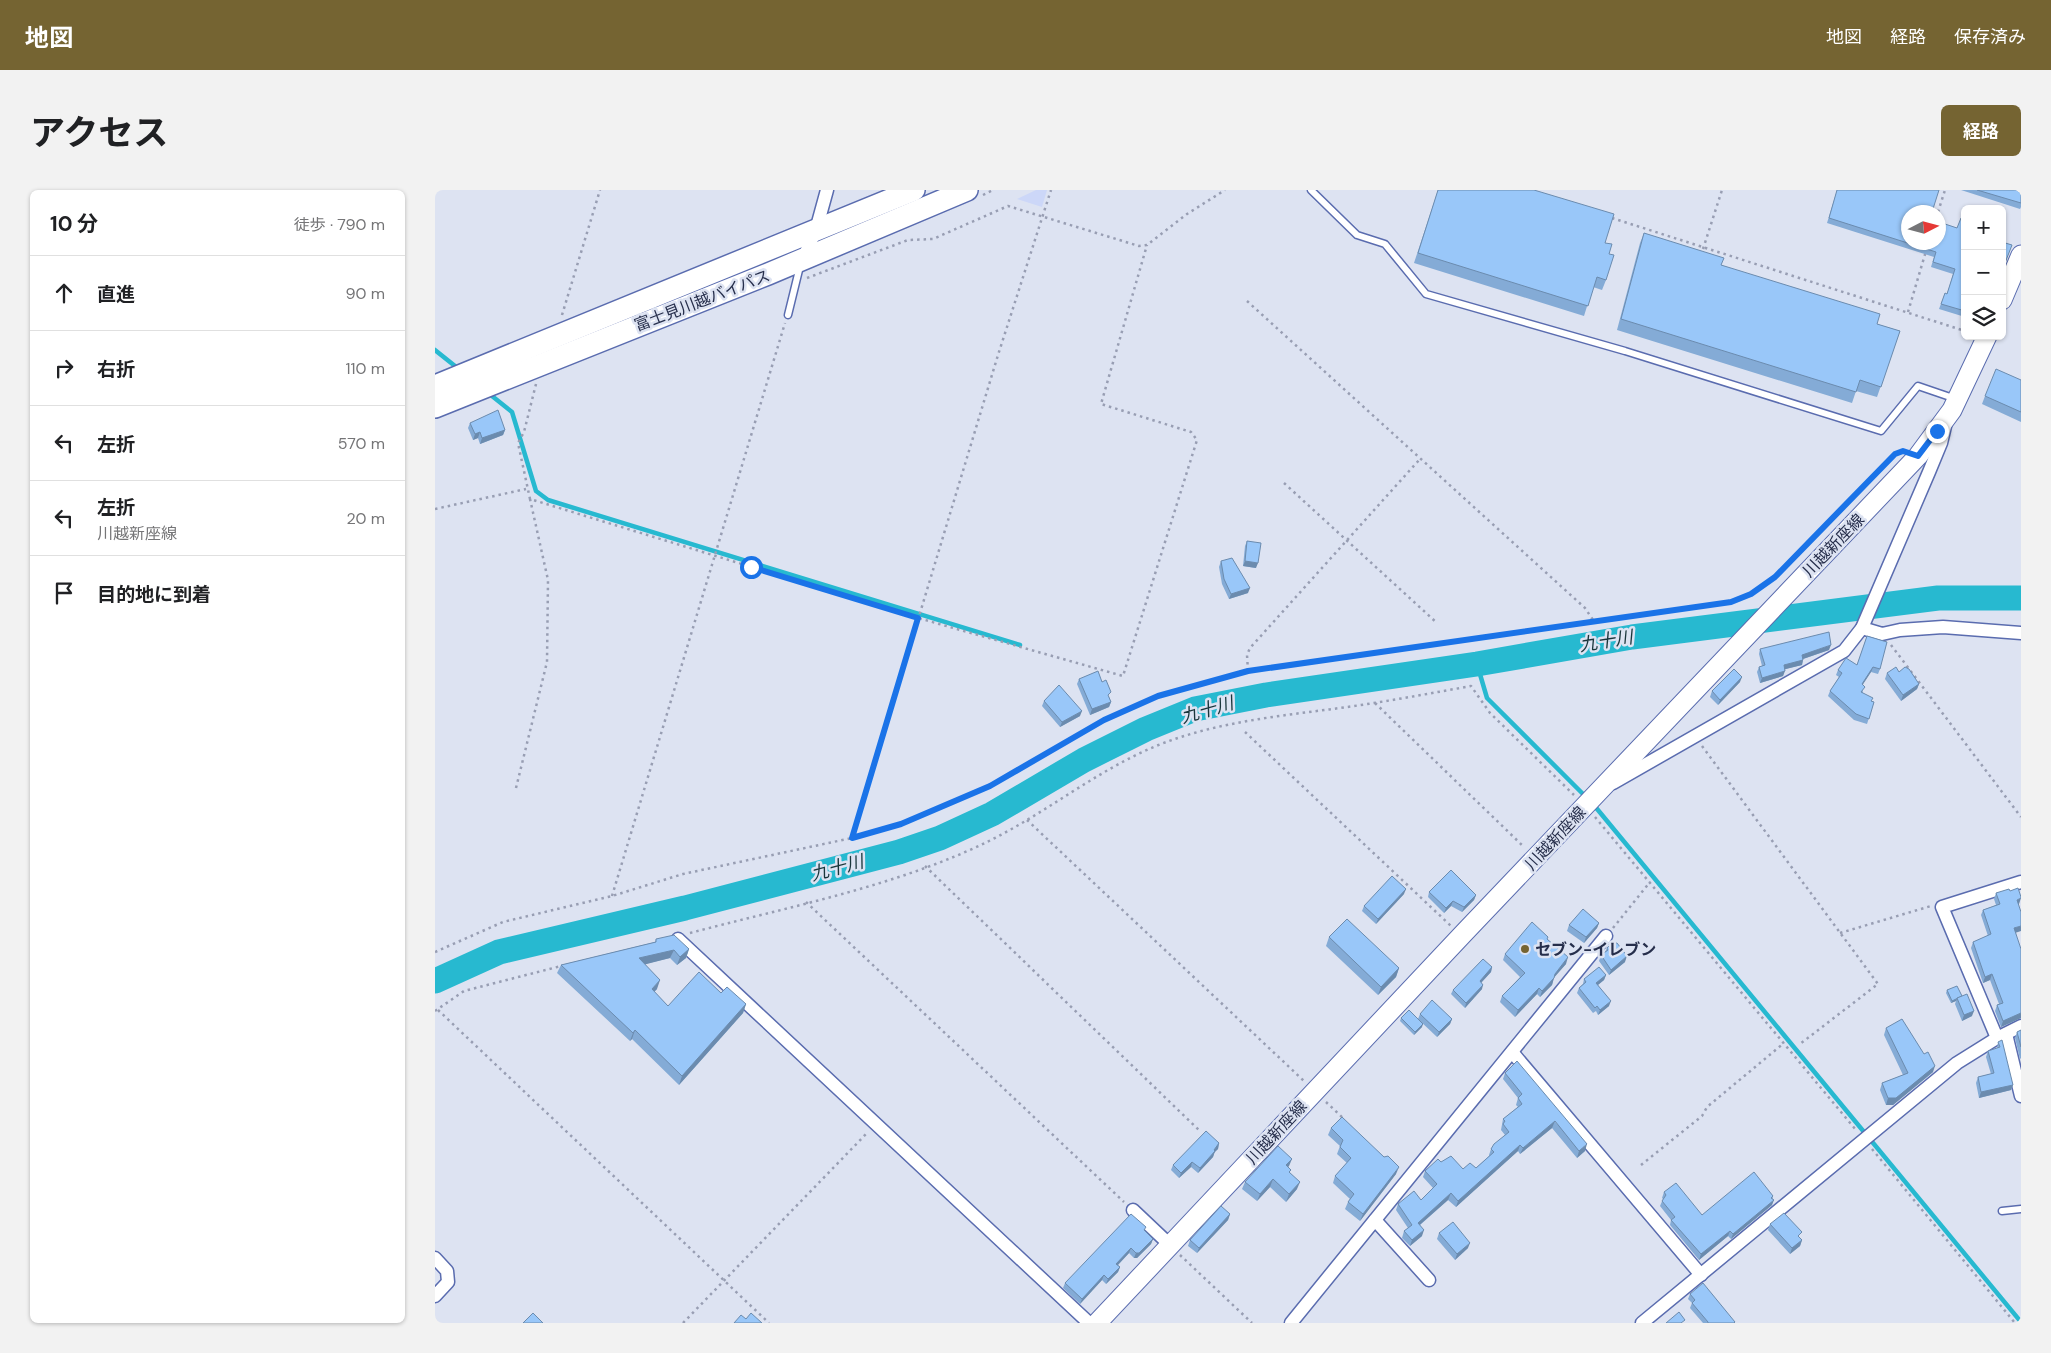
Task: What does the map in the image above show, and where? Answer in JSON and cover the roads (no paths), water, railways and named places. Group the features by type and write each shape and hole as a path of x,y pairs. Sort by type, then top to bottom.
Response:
{"highway":[{"name":"富士見川越バイパス","path":"435,386 914,190"},
{"name":"富士見川越バイパス","path":"435,407 546,361 800,270 967,190"}],"main road":[{"path":"2004,295 2021,256"},
{"name":"川越新座線","path":"1097,1323 1462,935 1918,456 1947,418 1985,340"}],"street":[{"path":"800,270 816,230 827,190"},
{"path":"1600,790 1844,651 1862,628 1941,443 1947,418"},
{"path":"1862,628 1882,634 1900,630 1943,627 2021,633"},
{"path":"2021,882 1942,907 2002,1036 2021,1096"},
{"path":"1291,1323 1606,936"},
{"path":"676,937 1089,1323"},
{"path":"1642,1323 1957,1063 2021,1026"},
{"path":"1512,1052 1701,1275"},
{"path":"1133,1210 1170,1245"},
{"path":"1375,1220 1429,1280"},
{"path":"435,1258 447,1271 448,1282 435,1296"}],"lane":[{"path":"1311,190 1357,235 1385,244 1426,294 1625,351 1881,431 1918,386 1957,399"},
{"path":"788,315 800,270"},
{"path":"2002,1211 2021,1208"}],"waterway":[{"path":"435,350 460,370"},
{"path":"487,392 512,412 536,491 548,500 1020,645"},
{"name":"九十川","path":"435,981 499,952 685,908 899,852 940,838 992,814 1084,760 1146,729 1195,709 1266,695 1477,664 1632,637 1938,598 2021,598"},
{"path":"1477,664 1487,698 1586,797"},
{"path":"1593,804 2021,1322"}],"place":[{"name":"セブン-イレブン","path":"1525,949"}]}
